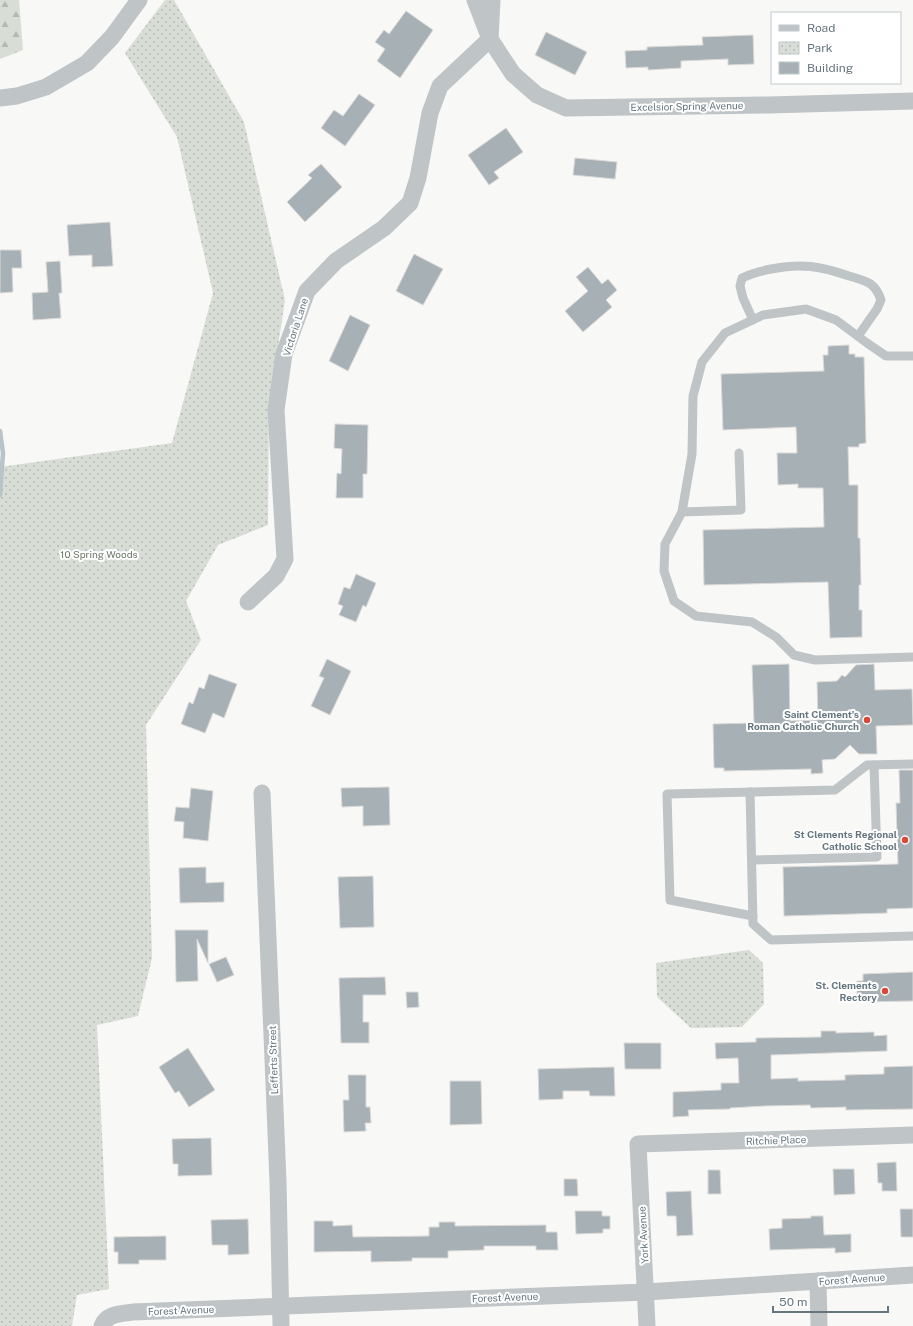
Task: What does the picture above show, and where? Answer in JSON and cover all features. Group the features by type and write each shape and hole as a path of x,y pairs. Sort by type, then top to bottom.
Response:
{"street":[{"path":"0,98 16,96 46,86 88,63 112,37 139,0"},
{"name":"Excelsior Spring Avenue","path":"475,0 490,39 513,74 537,95 566,108 768,106 913,101"},
{"path":"490,39 492,0"},
{"name":"Victoria Lane","path":"248,602 276,576 285,559 276,410 284,354 307,291 336,261 384,228 410,203 418,178 430,113 440,86 490,39"},
{"name":"Lefferts Street","path":"262,793 278,1181 281,1326"},
{"name":"Ritchie Place","path":"638,1144 913,1135"},
{"name":"York Avenue","path":"638,1144 647,1326"},
{"name":"Forest Avenue","path":"102,1326 103,1322 112,1315 133,1312 646,1292 913,1275"},
{"path":"818,1281 819,1326"}],"lane":[{"path":"753,320 743,298 740,286 742,278 751,273 785,266 804,265 825,268 871,283 878,291 881,300 858,336"},
{"path":"913,356 886,356 836,320 806,309 763,315 725,333 702,362 693,396 692,454 682,512 666,544 664,571 674,601 696,616 752,622 776,637 794,655 815,660 913,657"},
{"path":"682,512 741,510 739,453"},
{"path":"913,764 867,765 835,790 667,794 670,900 753,920 771,940 913,936"},
{"path":"752,860 877,857 874,765"},
{"path":"750,792 753,920"}],"green space":[{"path":"0,0 19,0 23,50 0,59"},
{"name":"10 Spring Woods","path":"165,0 174,0 244,122 285,300 269,406 268,525 218,545 186,601 201,640 146,725 152,958 138,1016 97,1025 109,1289 77,1295 72,1326 0,1326 0,467 172,443 213,293 177,137 125,53"},
{"path":"749,950 763,963 764,1004 742,1027 691,1028 657,997 656,963"}],"building":[{"path":"406,11 433,30 400,78 377,61 385,49 375,42 384,30 389,34"},
{"path":"546,32 587,52 575,75 535,55"},
{"path":"753,35 754,64 728,65 728,59 681,61 681,68 648,70 648,67 626,68 625,51 647,50 647,47 703,45 702,37"},
{"path":"359,94 375,105 345,146 321,128 334,110 343,116"},
{"path":"506,128 523,152 494,172 499,178 489,185 468,155"},
{"path":"575,158 617,162 615,179 573,175"},
{"path":"321,164 342,187 305,222 287,202 312,178 308,175"},
{"path":"110,222 113,266 92,267 92,255 69,256 67,225"},
{"path":"0,250 21,250 22,268 12,268 13,292 0,293"},
{"path":"414,254 443,269 423,305 396,291"},
{"path":"60,261 62,293 59,293 61,318 33,320 32,293 48,292 46,262"},
{"path":"588,267 602,284 608,279 617,290 606,300 612,307 583,332 565,311 588,291 576,277"},
{"path":"350,315 370,325 348,371 329,361"},
{"path":"849,345 849,354 855,354 855,357 864,357 866,443 859,444 859,447 848,447 849,485 858,485 858,538 860,538 861,585 859,585 859,610 862,610 862,637 830,638 828,582 704,585 703,530 824,527 823,488 798,488 798,484 778,485 777,453 797,453 796,427 723,430 721,374 824,371 823,355 828,355 828,346"},
{"path":"335,424 368,425 367,474 363,474 363,498 336,498 337,473 341,474 342,449 334,448"},
{"path":"356,574 376,583 366,607 363,605 356,622 339,615 343,606 338,604 344,587 350,589"},
{"path":"327,659 351,671 330,715 311,706 324,678 319,676"},
{"name":"Saint Clement's Roman Catholic Church","path":"789,664 790,721 818,720 817,682 837,681 842,675 845,677 856,665 874,664 875,690 912,689 913,725 876,726 877,754 859,754 850,745 835,759 822,760 823,773 811,774 811,769 724,771 724,768 714,768 713,724 754,723 752,665"},
{"path":"209,674 237,684 224,718 213,713 205,733 181,724 189,702 193,704 199,687 204,689"},
{"name":"St Clements Regional Catholic School","path":"899,770 913,770 913,908 887,909 887,913 784,916 783,867 898,864 896,803 900,803"},
{"path":"389,787 390,825 363,826 363,806 342,807 341,788"},
{"path":"191,788 213,791 208,841 183,838 184,822 174,821 176,807 189,808"},
{"path":"206,867 206,883 224,882 224,902 180,903 179,868"},
{"path":"373,876 374,927 340,928 338,877"},
{"path":"175,930 208,930 208,963 197,939 198,981 176,982"},
{"path":"226,957 234,975 217,982 209,964"},
{"name":"St. Clements Rectory","path":"913,972 913,1001 857,1002 857,981 863,981 863,974"},
{"path":"385,977 386,995 363,995 363,1022 369,1022 369,1043 341,1043 339,978"},
{"path":"406,992 418,992 419,1007 407,1008"},
{"path":"821,1031 836,1031 836,1033 874,1032 874,1036 887,1035 887,1051 771,1055 771,1079 798,1078 798,1081 845,1080 845,1075 884,1074 884,1067 913,1066 913,1109 846,1110 846,1107 811,1108 810,1105 764,1106 730,1109 688,1110 689,1116 673,1117 673,1092 721,1090 721,1083 739,1083 738,1058 716,1059 715,1043 756,1042 756,1038 821,1037"},
{"path":"624,1043 661,1043 661,1069 625,1069"},
{"path":"188,1048 215,1090 189,1107 179,1091 175,1093 159,1067"},
{"path":"614,1067 615,1096 590,1096 589,1091 563,1091 563,1099 539,1100 538,1069"},
{"path":"348,1075 366,1075 366,1107 370,1107 371,1123 365,1123 366,1131 344,1132 343,1100 349,1100"},
{"path":"450,1081 481,1081 482,1124 450,1125"},
{"path":"211,1138 212,1175 178,1176 178,1164 173,1164 172,1139"},
{"path":"896,1162 897,1191 882,1191 882,1183 878,1183 877,1163"},
{"path":"833,1169 854,1169 855,1194 834,1195"},
{"path":"708,1170 720,1170 721,1194 708,1194"},
{"path":"564,1179 577,1179 578,1196 564,1196"},
{"path":"691,1191 693,1235 677,1236 676,1216 667,1216 666,1192"},
{"path":"900,1209 913,1209 913,1237 901,1237"},
{"path":"575,1211 602,1211 602,1216 610,1216 610,1229 603,1229 603,1233 576,1234"},
{"path":"811,1216 823,1216 824,1235 851,1234 851,1252 835,1253 835,1248 770,1250 769,1229 782,1228 782,1219 811,1218"},
{"path":"248,1219 249,1254 228,1255 228,1245 212,1245 211,1220"},
{"path":"314,1221 333,1221 333,1226 352,1225 353,1237 429,1236 429,1227 439,1227 439,1222 455,1222 455,1226 546,1225 546,1232 557,1232 558,1250 536,1250 536,1246 484,1246 484,1250 448,1251 448,1258 412,1258 412,1261 371,1262 371,1251 314,1252"},
{"path":"166,1236 166,1260 139,1260 139,1264 118,1264 118,1252 114,1252 114,1237"}],"waterway":[{"path":"0,431 3,453 0,495"}],"place":[{"name":"Saint Clement's Roman Catholic Church","path":"867,720"},
{"name":"St Clements Regional Catholic School","path":"905,840"},
{"name":"St. Clements Rectory","path":"885,991"}]}
